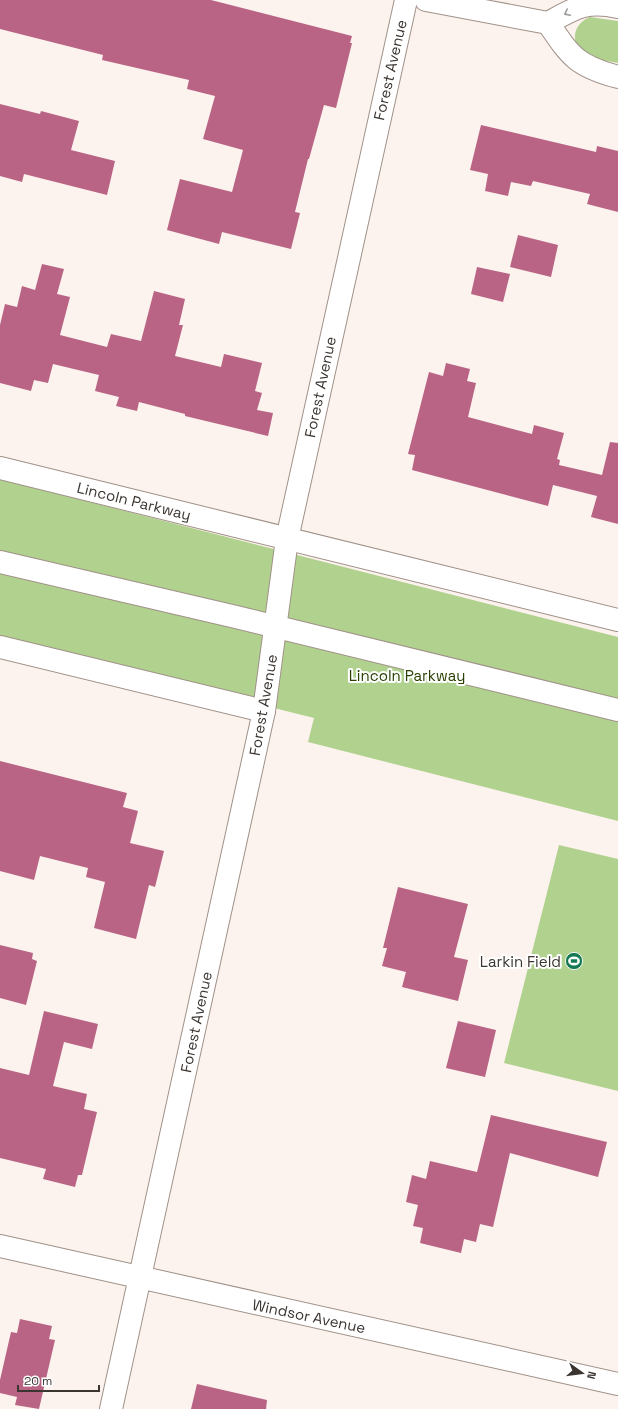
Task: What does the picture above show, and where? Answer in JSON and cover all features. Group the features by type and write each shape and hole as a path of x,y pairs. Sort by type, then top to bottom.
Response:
{"street":[{"name":"Forest Avenue","path":"111,1409 264,711 287,539 406,0"},
{"path":"426,0 548,23 584,5 600,3 618,7"},
{"path":"548,23 565,48 578,62 600,72 618,77"},
{"name":"Lincoln Parkway","path":"0,468 618,620"},
{"path":"0,562 618,710"},
{"path":"0,647 264,711"},
{"name":"Windsor Avenue","path":"0,1246 140,1279 618,1384"}],"green space":[{"path":"590,17 618,21 618,63 591,57 581,51 577,46 575,40 576,29 579,24"},
{"name":"Lincoln Parkway","path":"0,479 618,637 618,821 308,742 314,718 0,640"},
{"name":"Larkin Field","path":"559,845 618,859 618,1091 504,1063"}],"building":[{"path":"0,0 211,0 352,36 350,43 352,43 336,108 324,105 308,159 295,212 300,213 291,249 222,232 219,244 167,230 180,179 232,192 243,150 203,139 215,96 187,89 189,80 102,60 103,55 0,29"},
{"path":"0,104 40,114 41,111 79,121 71,150 115,161 107,195 24,174 22,182 0,176"},
{"path":"481,125 596,152 597,146 618,151 618,212 587,204 590,194 533,181 531,186 511,182 508,196 485,191 488,174 470,170"},
{"path":"518,235 558,245 551,277 510,267"},
{"path":"42,264 64,269 57,294 70,297 60,335 107,347 111,334 141,341 154,291 185,299 179,325 183,325 175,356 221,367 224,354 262,363 255,391 262,393 257,410 273,413 268,436 185,416 185,414 139,402 137,411 116,406 119,397 95,391 99,375 53,364 48,383 34,380 31,391 0,383 0,325 5,304 17,307 22,286 35,290"},
{"path":"477,267 510,274 503,302 471,294"},
{"path":"446,363 470,369 467,381 476,383 468,417 532,434 534,425 564,433 557,459 560,460 559,465 602,475 610,442 618,443 618,524 591,517 597,496 553,485 548,506 412,470 415,455 408,454 429,372 443,376"},
{"path":"0,761 127,793 123,807 138,811 130,843 164,851 155,887 149,885 136,939 94,928 105,882 86,877 88,868 40,856 34,880 0,871"},
{"path":"398,887 468,904 454,957 468,960 458,1001 402,987 406,972 382,966 387,948 383,948"},
{"path":"0,945 33,953 32,959 37,961 26,1005 0,998"},
{"path":"44,1011 98,1024 92,1049 64,1042 53,1086 87,1094 84,1109 97,1112 82,1175 78,1175 75,1187 43,1179 46,1169 0,1158 0,1068 29,1075"},
{"path":"458,1021 496,1030 485,1077 446,1068"},
{"path":"491,1115 607,1142 598,1177 510,1153 493,1227 480,1224 476,1242 464,1239 461,1253 420,1243 423,1228 413,1226 418,1205 406,1202 412,1175 426,1179 430,1161 477,1172"},
{"path":"20,1319 52,1326 49,1339 55,1340 39,1409 15,1405 17,1397 0,1393 0,1380 11,1332 17,1333"},
{"path":"197,1384 267,1400 266,1409 191,1409"}],"place":[{"name":"Larkin Field","path":"574,961"}]}
